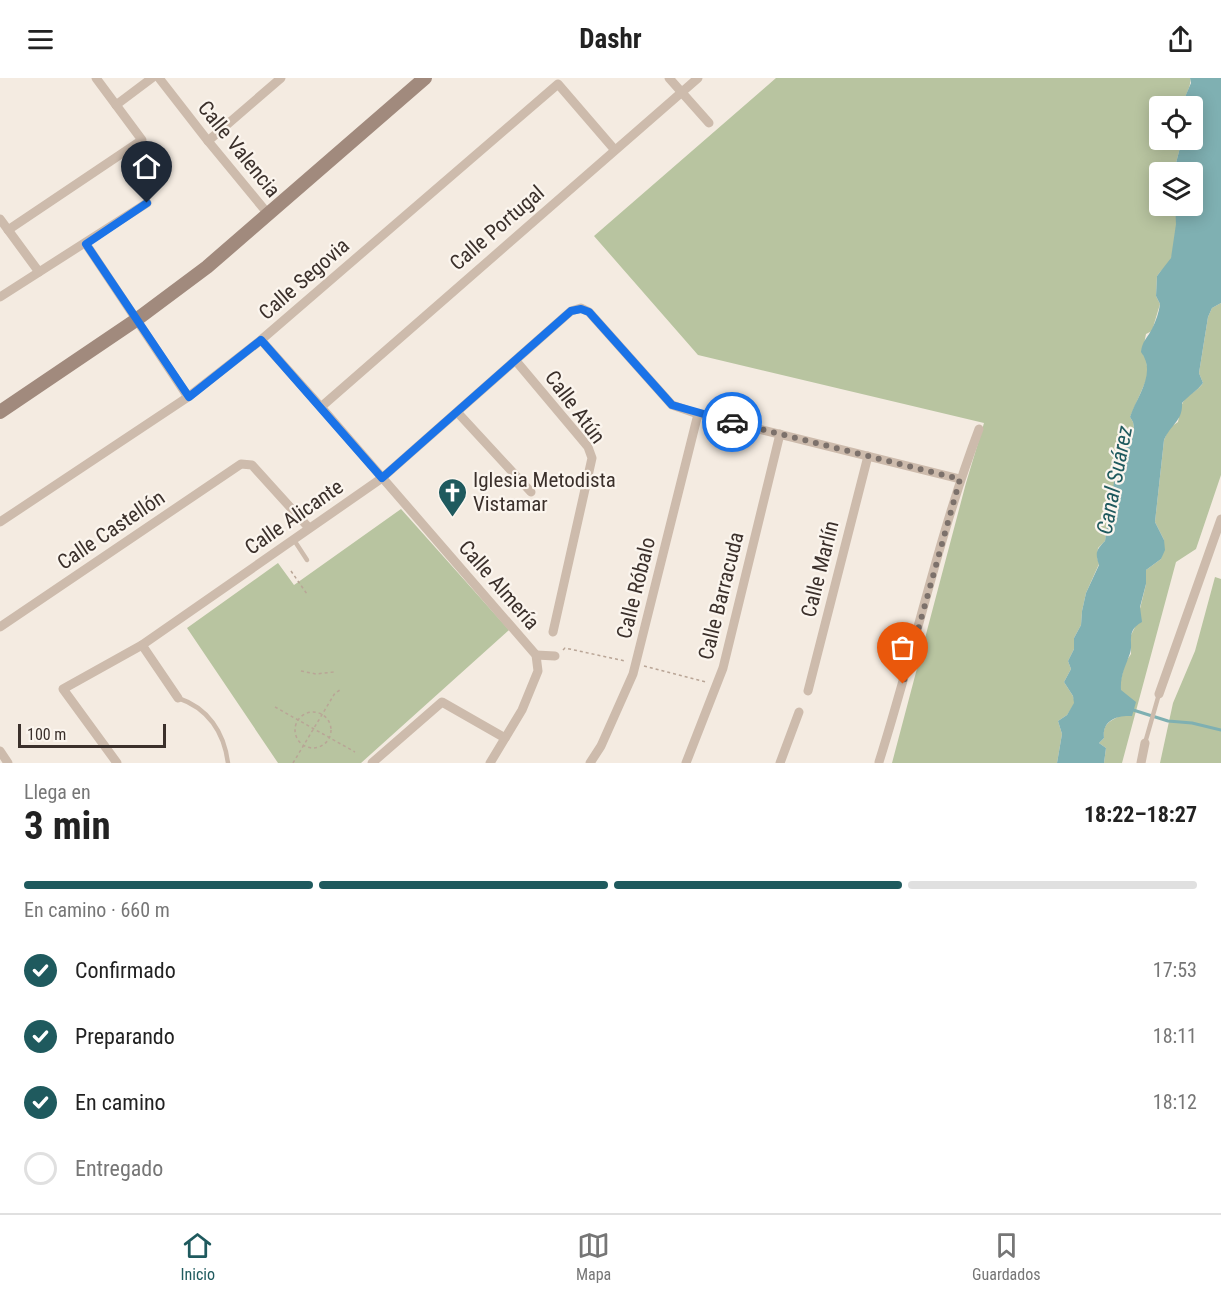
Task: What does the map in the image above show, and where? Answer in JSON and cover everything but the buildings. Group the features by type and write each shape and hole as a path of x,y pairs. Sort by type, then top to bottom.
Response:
{"street":[{"path":"8,230 142,140 96,78"},
{"path":"116,105 152,78"},
{"name":"Calle Valencia","path":"159,78 269,215"},
{"path":"208,141 281,78"},
{"path":"0,412 136,320 207,267 425,78"},
{"path":"669,78 709,123"},
{"name":"Calle Portugal","path":"321,407 614,149 699,78"},
{"name":"Calle Segovia","path":"0,522 189,397 261,340 558,84 614,149"},
{"path":"0,297 147,203"},
{"path":"0,219 39,272"},
{"path":"86,244 189,397"},
{"name":"Calle Alicante","path":"117,763 63,689 142,645 382,478 571,311 581,309 589,312 672,405 698,414 960,479"},
{"name":"Calle Almería","path":"261,340 536,655 538,671 522,710 490,763"},
{"name":"Calle Atún","path":"516,361 588,447 592,458 553,632"},
{"path":"458,412 531,492"},
{"name":"Calle Róbalo","path":"590,763 601,746 633,674 698,414"},
{"path":"879,762 960,479 979,429"},
{"name":"Calle Barracuda","path":"686,763 723,668 780,434"},
{"name":"Calle Marlín","path":"808,691 868,456"},
{"name":"Calle Castellón","path":"0,627 243,464 252,465 309,528"},
{"path":"1159,694 1221,519"},
{"path":"142,645 178,698"},
{"path":"536,655 555,656"},
{"path":"372,763 442,702 505,738"},
{"path":"780,763 800,712"},
{"path":"1141,763 1145,743"},
{"path":"0,751 8,763"}],"lane":[{"path":"293,540 307,560"},
{"path":"1145,743 1159,694"},
{"path":"178,698 194,704 207,714 227,752 228,763"}],"path":[{"path":"291,571 308,594"},
{"path":"301,671 316,675 334,672"},
{"path":"293,763 335,693 340,690"},
{"path":"275,707 355,752"},
{"path":"312,711 323,714 332,727 330,738 318,748 303,746 295,734 298,720 312,711"}],"green space":[{"path":"776,78 1190,78 1185,96 1149,96 1149,150 1179,150 1176,162 1149,162 1149,216 1176,216 1175,241 1170,261 1157,276 1156,296 1160,304 1152,331 1146,334 1143,355 1146,357 1148,376 1130,417 1134,428 1124,435 1123,456 1116,469 1117,478 1105,541 1098,548 1099,564 1086,593 1081,625 1074,638 1074,649 1068,661 1071,669 1064,682 1075,703 1067,715 1058,721 1062,734 1057,763 892,763 984,423 698,355 594,236"},
{"path":"1221,303 1221,475 1196,549 1176,562 1122,763 1104,763 1106,748 1099,743 1104,738 1106,726 1121,715 1120,683 1125,663 1131,654 1131,635 1136,625 1146,584 1146,570 1161,559 1164,540 1155,522 1164,440 1169,428 1178,422 1185,399 1203,383 1199,373 1208,317 1212,308"},
{"path":"401,509 509,630 361,763 278,763 187,628 278,563 294,585"},
{"path":"1215,577 1221,579 1221,763 1160,763 1173,703 1195,651"}],"water":[{"path":"1190,78 1221,78 1221,303 1212,308 1208,317 1199,373 1203,383 1182,403 1181,414 1164,440 1155,522 1164,540 1165,550 1161,559 1146,570 1146,584 1140,607 1142,622 1133,630 1131,651 1121,681 1121,690 1136,702 1132,716 1116,718 1105,727 1104,738 1099,743 1106,748 1104,763 1057,763 1062,734 1058,721 1067,715 1074,703 1073,696 1064,682 1071,669 1068,661 1074,649 1074,638 1081,625 1086,593 1099,565 1097,552 1105,541 1114,482 1117,478 1116,469 1123,456 1124,435 1134,428 1130,417 1144,384 1147,368 1141,352 1160,304 1156,296 1157,276 1171,258 1176,216 1203,216 1203,162 1176,162 1179,150 1203,150 1203,96 1185,96 1191,83"}],"waterway":[{"path":"1130,709 1168,721 1192,723 1221,730"}],"way so far":[{"path":"732,422 960,479 903,684"}],"place":[{"name":"Iglesia Metodista Vistamar","path":"452,518"}],"route":[{"path":"147,203 86,244 189,397 261,340 382,478 571,311 581,309 589,312 672,405 732,422"}],"water label":[{"name":"Canal Suárez","path":"1114,480"}]}
